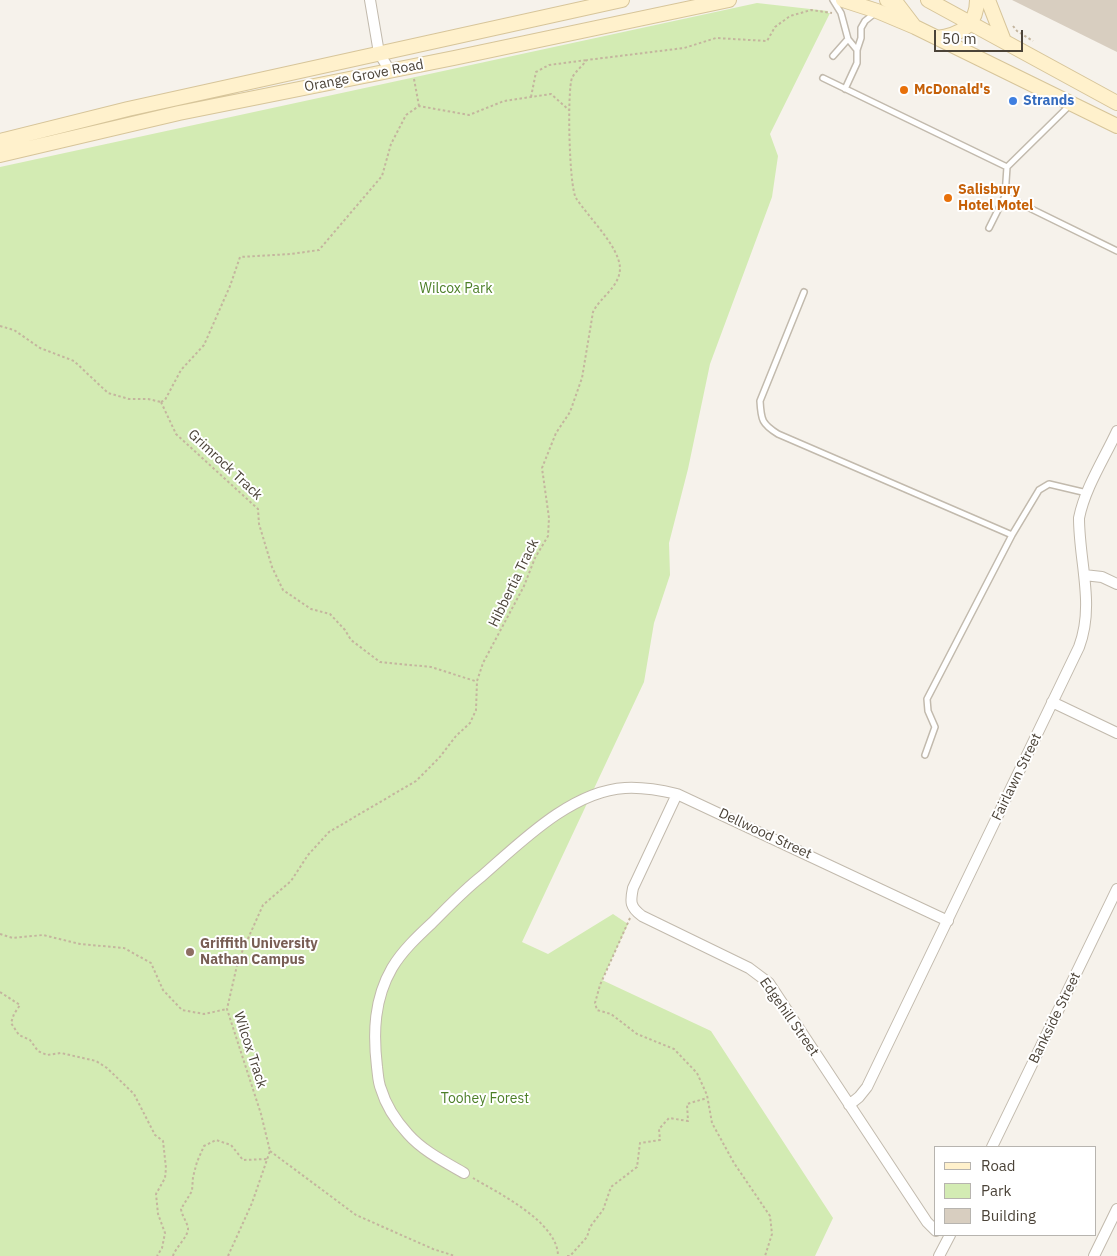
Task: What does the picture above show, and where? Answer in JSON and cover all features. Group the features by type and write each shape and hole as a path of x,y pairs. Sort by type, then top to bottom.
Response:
{"main road":[{"name":"Orange Grove Road","path":"0,140 138,107 622,0"},
{"name":"Orange Grove Road","path":"0,155 178,113 411,67 729,0"},
{"path":"887,0 898,6 915,27"},
{"path":"928,0 1117,103"},
{"path":"937,38 964,30 974,14 977,0"},
{"path":"988,0 1004,41"},
{"path":"842,7 878,11 915,27 1117,126"}],"street":[{"path":"370,0 379,53 390,71"},
{"name":"Fairlawn Street","path":"849,1105 867,1087 1083,636 1087,612 1079,518 1087,493 1117,431"},
{"path":"1084,575 1097,576 1117,584"},
{"path":"1052,702 1117,733"},
{"name":"Dellwood Street","path":"464,1173 428,1150 409,1135 391,1112 380,1089 374,1045 375,1016 382,988 392,967 403,953 470,886 523,840 554,816 575,804 606,791 623,788 659,789 677,794 948,921"},
{"path":"633,910 631,899 633,888 677,794"},
{"name":"Bankside Street","path":"992,1146 1117,889"},
{"name":"Edgehill Street","path":"633,910 749,968 761,975 769,983 927,1222 934,1229"},
{"path":"1094,1256 1117,1209"},
{"path":"940,1256 947,1236"}],"lane":[{"path":"832,0 842,7 848,39 857,50"},
{"path":"846,89 857,63 861,28 865,21 878,11"},
{"path":"833,56 848,39"},
{"path":"823,78 1007,167"},
{"path":"989,228 1005,196 1007,167 1071,104"},
{"path":"1005,196 1117,251"},
{"path":"804,292 760,401 760,413 764,425 778,434 1012,536"},
{"path":"925,755 935,727 928,711 927,699 1012,536 1039,490 1049,484 1087,493"}],"path":[{"path":"531,97 536,72 549,65 684,48 716,38 767,41 775,27 790,16 811,10 830,14 842,7"},
{"path":"1010,23 1017,31 1032,41"},
{"name":"Hibbertia Track","path":"227,1009 238,961 263,905 291,881 308,855 329,832 416,781 470,723 476,710 477,681 483,664 548,536 549,518 542,468 556,433 570,412 582,378 592,312 597,303 614,286 620,270 617,254 574,196 569,167 569,110 572,78 587,60"},
{"path":"411,67 419,106"},
{"path":"0,326 14,330 40,348 74,361 108,393 129,399 161,402 165,400 181,370 204,345 230,286 240,257 291,254 319,250 382,176 391,144 406,114 419,106 469,115 504,101 551,94 569,110"},
{"name":"Grimrock Track","path":"161,402 176,434 258,509 259,524 272,567 283,590 311,609 330,614 345,630 351,640 380,662 431,668 477,681"},
{"path":"633,910 594,1003 597,1010 611,1014 637,1034 674,1049 697,1074 707,1098 712,1123 734,1163 770,1216 772,1234 765,1256"},
{"name":"Wilcox Track","path":"0,934 13,938 43,934 80,944 124,948 152,964 163,990 182,1010 204,1014 227,1009 261,1114 270,1151"},
{"path":"0,992 20,1005 14,1014 12,1023 19,1035 30,1040 38,1051 47,1056 61,1053 96,1061 107,1068 134,1094 154,1135 163,1141 166,1168 165,1178 156,1194 158,1214 165,1233 162,1248 156,1256"},
{"path":"567,1256 570,1256 587,1237 590,1227 603,1210 611,1187 637,1167 640,1143 660,1140 659,1129 669,1118 688,1121 687,1104 707,1098"},
{"path":"173,1256 177,1246 188,1233 181,1209 192,1191 197,1162 204,1146 216,1140 231,1145 243,1160 267,1159"},
{"path":"228,1256 252,1204 270,1151 356,1215 433,1250 455,1256"},
{"path":"464,1173 534,1215 553,1239 558,1256"}],"green space":[{"path":"757,3 828,11 830,13 770,134 778,156 772,197 710,364 688,469 669,543 670,575 654,623 644,682 522,942 548,954 613,914 628,924 602,980 711,1031 833,1218 815,1256 0,1256 0,167"}],"building":[{"path":"1012,0 1117,0 1117,52"}],"place":[{"name":"McDonald's","path":"904,90"},
{"name":"Strands","path":"1013,101"},
{"name":"Salisbury Hotel Motel","path":"948,198"},
{"name":"Griffith University Nathan Campus","path":"190,952"}],"park label":[{"name":"Wilcox Park","path":"456,289"},
{"name":"Toohey Forest","path":"485,1099"}]}
